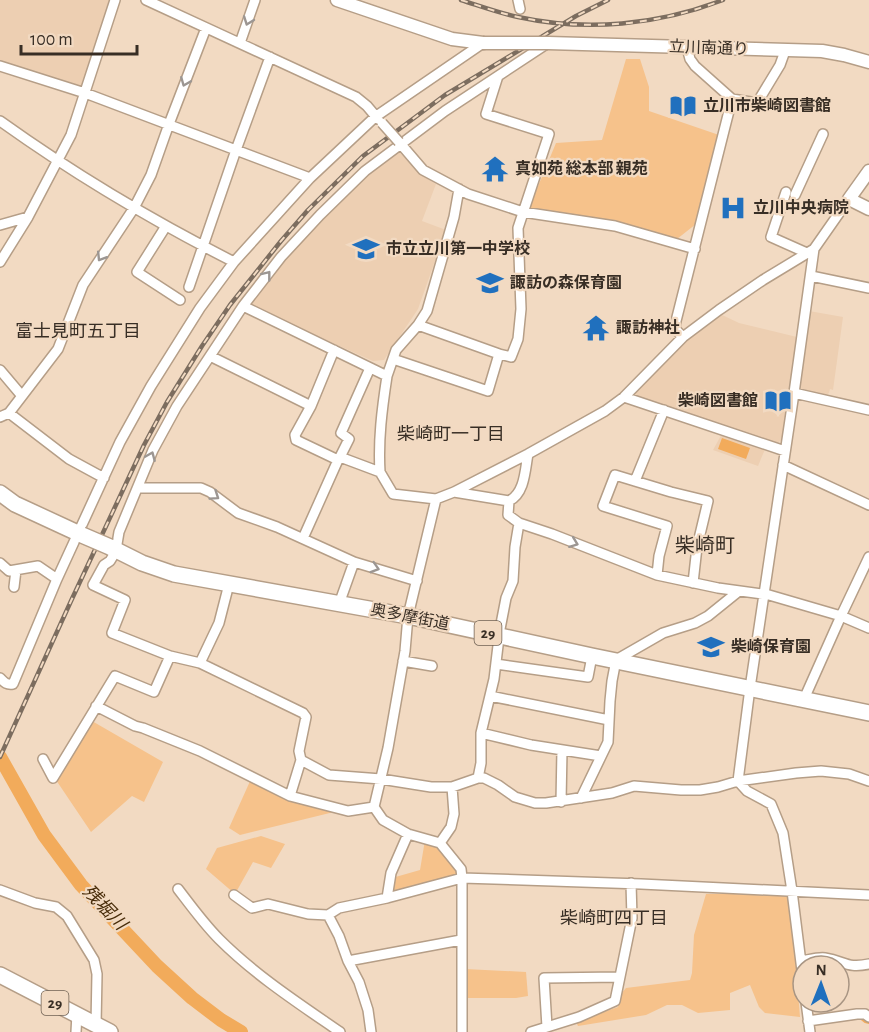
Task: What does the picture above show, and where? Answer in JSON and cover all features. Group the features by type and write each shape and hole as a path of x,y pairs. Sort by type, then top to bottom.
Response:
{"main road":[{"name":"奥多摩街道","path":"0,493 15,504 163,571 408,616 869,712"},
{"name":"29","path":"0,975 103,1028"}],"street":[{"path":"0,262 28,217 71,135 115,0"},
{"path":"146,0 356,97 368,106 423,170 468,194 523,212 615,226 695,249"},
{"path":"240,43 255,0"},
{"path":"337,0 446,37 483,43"},
{"path":"104,478 69,459 4,415 22,396 58,349 83,285 134,208 151,175 168,124 206,28"},
{"path":"0,678 8,685 13,684 57,579 81,534 120,442 151,386 200,309 234,262 310,178 379,120 483,43"},
{"name":"立川南通り","path":"483,43 548,43 832,53 869,62"},
{"path":"290,796 301,760 299,751 306,717 303,713 200,663 170,656 112,633 125,600 93,585 104,565 113,556 112,548 117,544 119,532 153,450 168,421 243,306 281,257 366,171 445,111 548,43"},
{"path":"687,48 694,66 732,99 757,103 785,51"},
{"path":"189,287 270,57"},
{"path":"0,66 86,93 310,178"},
{"path":"418,325 511,357 518,339 521,309 518,228 549,134 486,114 498,76"},
{"path":"683,338 675,329 676,321 732,99"},
{"path":"0,121 58,161 134,208 234,262"},
{"path":"810,251 771,237 790,194 823,134"},
{"path":"459,189 454,217 427,311 396,350 387,376 378,450 380,472 393,494 436,499 454,492 605,411 624,397 683,338 719,310 810,251 869,171"},
{"path":"849,199 869,208"},
{"path":"0,225 28,217"},
{"path":"166,226 137,272 180,300"},
{"path":"800,954 783,833 771,804 747,791 738,781 811,276 810,251"},
{"path":"811,276 869,288"},
{"path":"243,306 387,376"},
{"path":"334,350 295,435 296,440 339,459 380,472"},
{"path":"393,359 488,391 499,354"},
{"path":"210,357 310,406"},
{"path":"302,538 349,439 341,433 369,368"},
{"path":"0,370 22,396"},
{"path":"794,393 869,410"},
{"path":"624,397 785,451"},
{"path":"635,481 664,410"},
{"path":"454,492 508,501 514,498 520,492 528,454"},
{"path":"783,465 869,504"},
{"path":"657,575 659,556 667,526 603,506 615,475 708,501 697,547 693,583"},
{"path":"138,488 201,488 238,513 302,538 354,562 417,581"},
{"path":"436,499 408,616 388,748 374,807 383,820 408,834 441,843 461,869 462,1032"},
{"path":"508,501 508,515 519,523 657,575 764,594 841,616 869,628"},
{"path":"478,778 481,763 481,733 496,664 506,598 513,581 519,523"},
{"path":"804,699 869,557"},
{"path":"339,604 354,562"},
{"path":"0,563 9,571 38,566 57,579"},
{"path":"14,586 16,570"},
{"path":"200,663 219,623 229,584"},
{"path":"581,798 608,742 612,681 616,660 663,633 695,623 708,616 739,591"},
{"path":"43,759 53,778 115,676 154,693 170,656"},
{"path":"496,664 588,677 592,656"},
{"path":"403,661 432,666"},
{"path":"490,696 609,720"},
{"path":"96,706 135,726 200,751 290,796 348,811 374,807"},
{"path":"481,733 531,745 601,756"},
{"path":"561,802 562,750"},
{"path":"301,760 329,775 381,779 431,787 452,788 478,778 490,781 524,801 546,803 612,793 634,786 700,790 738,781 821,771 849,774 869,781"},
{"path":"441,843 451,827 454,814 452,788"},
{"path":"387,898 391,873 408,834"},
{"path":"234,896 252,908 268,904 308,914 328,915 339,909 462,878 869,895"},
{"path":"531,1032 579,1017 615,1001 632,918 631,884"},
{"path":"178,889 206,926 232,952 285,995 340,1032"},
{"path":"0,890 35,903 56,907 68,916 94,960 103,1028"},
{"path":"328,915 359,982 368,1010 371,1032"},
{"path":"348,962 461,940"},
{"path":"851,965 869,964"},
{"path":"547,1027 544,978 620,977"},
{"path":"76,1032 77,1014"},
{"path":"807,1014 810,1032"},
{"path":"808,1021 857,1014 865,1014 869,1017"}],"shaded area":[{"path":"0,0 111,0 83,87 80,88 0,61"},
{"path":"626,59 640,59 649,87 649,111 719,135 696,224 677,239 618,223 529,208 556,143 602,140"},
{"name":"市立立川第一中学校","path":"396,152 399,152 421,175 436,184 422,221 446,230 418,309 384,360 373,361 250,306 275,269 323,217"},
{"path":"809,311 843,317 833,390 830,389 825,396 791,389 783,439 776,444 768,442 758,466 713,450 725,428 634,397 633,394 684,341 720,314 739,323 805,339"},
{"path":"722,438 750,448 746,459 718,449"},
{"path":"92,721 163,762 144,802 132,796 91,832 56,780"},
{"path":"251,779 338,811 240,835 229,828"},
{"path":"261,836 285,844 271,868 253,862 235,894 206,869 217,848"},
{"path":"425,840 438,843 459,869 459,878 392,896 392,878 420,870"},
{"path":"706,894 787,894 795,954 791,954 791,1014 800,1014 800,1017 765,1013 759,1007 750,985 730,993 730,1010 698,1013 682,1005 667,1005 646,1015 578,1026 576,1022 618,1007 620,995 626,988 690,980 694,935"},
{"path":"465,969 526,972 528,996 464,998"}],"waterway":[{"name":"残堀川","path":"0,757 44,835 81,885 157,966 192,998 241,1032"},
{"path":"847,1020 860,1018 869,1023"}],"railway":[{"path":"461,0 518,17 544,22 596,25 648,20 698,9 723,0"},
{"path":"0,757 144,445 167,402 230,305 281,241 308,210 363,156 445,95 576,16 608,0"}],"place":[{"name":"立川市柴崎図書館","path":"683,106"},
{"name":"真如苑 総本部 親苑","path":"495,169"},
{"name":"立川中央病院","path":"733,208"},
{"name":"市立立川第一中学校","path":"366,249"},
{"name":"諏訪の森保育園","path":"490,283"},
{"name":"諏訪神社","path":"596,328"},
{"name":"柴崎図書館","path":"778,401"},
{"name":"柴崎保育園","path":"711,647"}],"district":[{"name":"富士見町五丁目","path":"78,332"},
{"name":"柴崎町一丁目","path":"451,435"},
{"name":"柴崎町","path":"705,546"},
{"name":"柴崎町四丁目","path":"614,919"}]}
